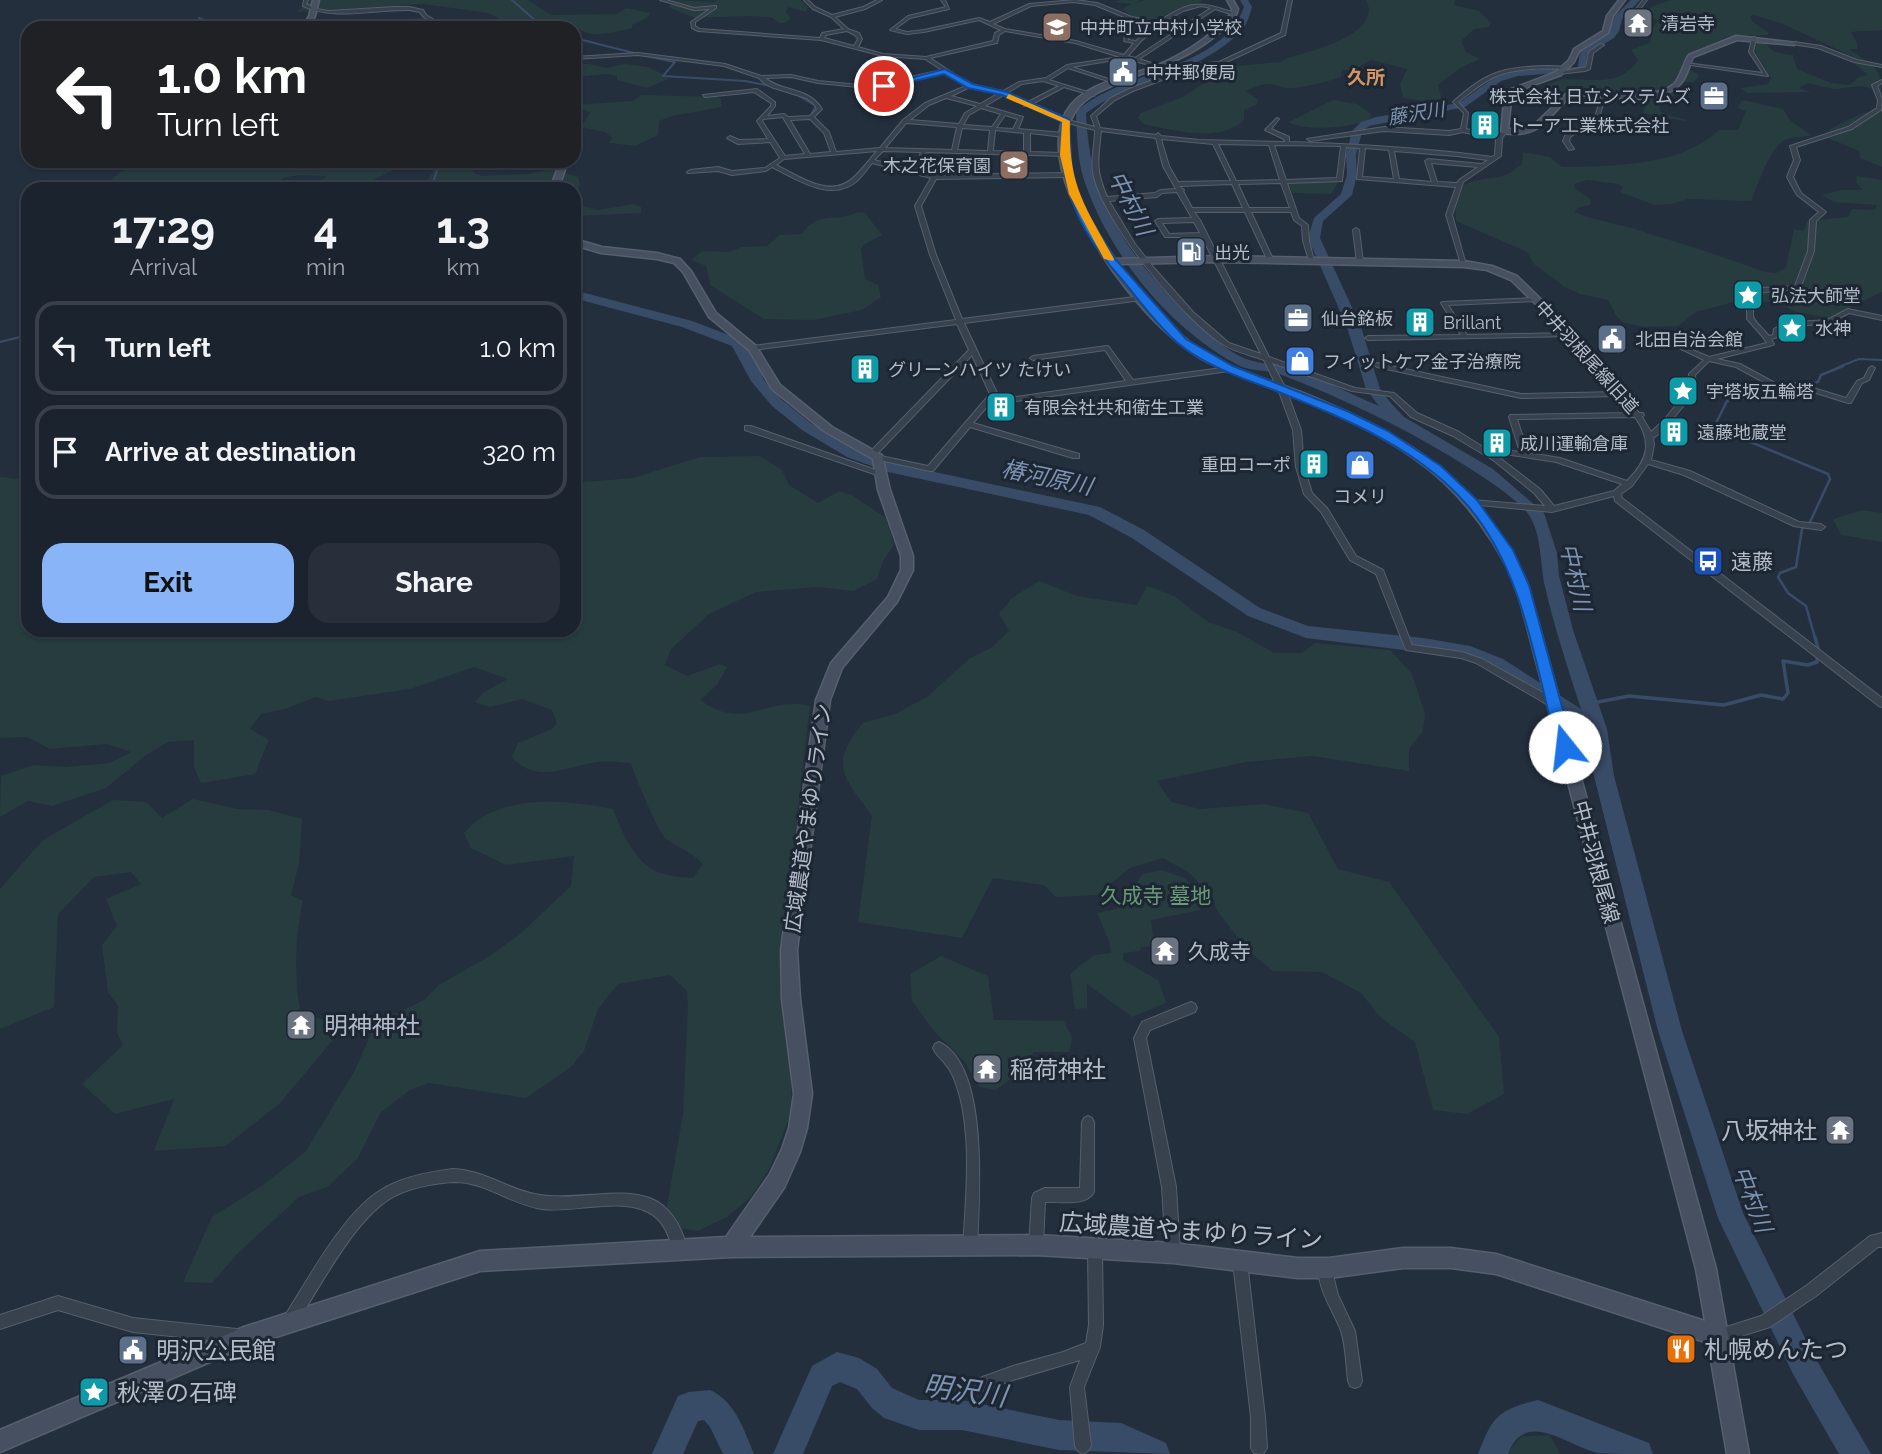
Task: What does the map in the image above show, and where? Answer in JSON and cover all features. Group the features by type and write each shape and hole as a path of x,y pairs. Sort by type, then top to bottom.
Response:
{"street":[{"path":"306,0 304,5 313,10 351,11 408,6 422,11 424,16 433,21"},
{"path":"308,21 316,0"},
{"path":"662,0 694,9 715,6 693,22 693,27 699,30 821,39 883,55 926,58 995,42 998,34 1004,30"},
{"path":"806,0 814,8 832,16 847,30 857,34 860,39 856,47"},
{"path":"832,16 864,8 880,0"},
{"path":"943,0 946,9 909,17 892,30 907,33 925,31 973,18 1004,30 1076,41 1159,67"},
{"path":"1066,121 1069,111 1092,95 1115,82 1159,67 1200,45 1234,14 1235,9 1230,0"},
{"path":"1290,0 1283,34 1220,63 1198,65 1113,99 1093,116 1094,165 1098,183 1119,225 1144,261 1215,336 1227,344 1366,393 1392,394 1414,415 1480,448 1530,485 1549,509"},
{"path":"1464,264 1449,215 1458,185 1465,176 1499,153 1502,134 1508,122 1506,108 1511,91 1544,81 1572,64 1577,52 1606,32 1610,16 1622,0"},
{"path":"1634,24 1631,18 1645,0"},
{"path":"991,23 1030,5 1073,1 1096,4 1131,18 1185,29"},
{"path":"954,151 960,126 967,114 1021,83 1045,80 1068,67 1125,57 1136,42 1157,23 1199,4 1234,14"},
{"path":"1135,60 1214,8"},
{"path":"1131,18 1126,41 1136,42"},
{"path":"821,39 824,34 847,30"},
{"path":"1686,64 1766,75 1751,52 1755,38"},
{"path":"1278,143 1384,129 1449,133 1464,130 1502,134 1533,131 1540,127 1569,94 1636,96 1670,89 1679,83 1691,56 1730,39 1755,38 1794,43 1831,50 1856,61 1881,67"},
{"path":"1464,130 1467,116 1455,102 1490,77 1504,72 1585,70 1588,68 1590,54 1602,45"},
{"path":"1577,52 1590,54"},
{"path":"581,58 638,54 725,65 790,88 817,103 820,109 811,117 786,119"},
{"path":"926,58 970,86 1004,93 1066,121 1095,128 1215,142 1362,146 1492,159"},
{"path":"1068,67 1115,82"},
{"path":"762,79 791,76 818,82 869,87 945,71"},
{"path":"755,90 762,79"},
{"path":"1045,80 1092,95"},
{"path":"1651,436 1660,432 1677,404 1692,390 1692,374 1708,359 1769,347 1772,344 1749,319 1748,312 1754,295 1763,290 1798,288 1811,251 1813,220 1823,212 1796,189 1790,177 1797,160 1793,146 1850,128 1879,109 1880,100 1874,85 1882,81"},
{"path":"773,166 833,191 851,184 905,121 928,104 970,86"},
{"path":"1027,105 1063,86"},
{"path":"705,96 755,90 773,102 774,106 761,118 761,128 783,159"},
{"path":"1571,149 1566,141 1568,136 1597,118 1604,94"},
{"path":"945,96 1021,118 1015,131"},
{"path":"990,152 993,129 1004,113"},
{"path":"761,118 784,115 809,156"},
{"path":"811,117 826,132 834,153"},
{"path":"1277,119 1268,130 1283,135 1287,142"},
{"path":"905,121 1064,135"},
{"name":"中井羽根尾線","path":"1066,121 1064,135 1068,175 1073,194 1089,226 1142,298 1182,341 1229,369 1280,385 1384,434 1436,469 1472,502 1507,550 1522,585 1706,1269 1738,1454"},
{"path":"1027,132 1027,154"},
{"path":"1158,135 1166,166 1197,220 1280,385 1297,430 1300,467 1308,494 1324,510 1353,558 1380,572 1409,648 1462,655 1479,661 1553,703"},
{"path":"730,138 738,142 771,140"},
{"path":"1215,142 1270,259"},
{"path":"1270,143 1296,219 1305,225 1306,242 1314,260"},
{"path":"1107,199 1157,195 1179,187 1234,182 1340,180 1345,145"},
{"path":"1362,146 1359,178 1458,185"},
{"path":"690,172 718,169 732,173 773,166 783,159 882,149 1065,155"},
{"path":"1391,149 1397,181"},
{"path":"917,173 924,150"},
{"path":"1435,184 1428,161 1482,166"},
{"path":"871,162 934,177 1068,175"},
{"path":"934,177 918,206 942,285 994,394"},
{"path":"1191,210 1294,210"},
{"path":"1197,220 1158,221 1167,236 1204,235"},
{"path":"1356,230 1360,262"},
{"path":"581,244 601,250 677,261 687,271 712,315 753,348 776,387 828,429 878,463"},
{"name":"中井羽根尾線旧道","path":"1115,262 1270,259 1464,264 1508,274 1569,335 1640,415 1651,436 1648,462"},
{"path":"753,348 1142,298"},
{"path":"1465,336 1444,303 1536,300"},
{"path":"1769,338 1776,336 1776,330 1784,325 1828,322 1848,311 1882,318"},
{"path":"1368,338 1569,335"},
{"path":"1679,346 1708,359 1738,365 1773,385 1800,386 1848,401 1859,382 1867,379 1872,368"},
{"path":"1033,358 1107,348 1131,383"},
{"path":"878,463 973,350"},
{"path":"1377,365 1521,396 1620,394"},
{"path":"994,394 1016,399 1229,369"},
{"path":"748,428 878,463 930,469 994,394"},
{"path":"1524,454 1513,417 1640,415"},
{"path":"970,424 1076,456"},
{"path":"1480,448 1558,460 1629,484"},
{"path":"1472,502 1549,509 1593,501 1617,493 1629,484 1648,462 1687,473 1797,524 1821,527"},
{"name":"広域農道やまゆりライン","path":"731,1247 777,1181 799,1128 803,1094 791,999 789,950 823,700 836,666 893,598 907,570 905,546 878,463"},
{"path":"1617,493 1623,505 1684,548 1882,703"},
{"path":"1173,1253 1168,1186 1140,1038 1146,1026 1191,1008"},
{"path":"939,1048 950,1055 967,1094 973,1178 970,1247"},
{"path":"1036,1245 1039,1198 1045,1195 1083,1195 1087,1192 1088,1122"},
{"path":"289,1322 360,1219 383,1195 404,1185 460,1176 480,1181 508,1194 542,1202 633,1200 658,1209 678,1236 681,1251"},
{"path":"1719,1336 1765,1322 1875,1241 1882,1240"},
{"name":"広域農道やまゆりライン","path":"0,1441 244,1337 480,1261 731,1247 1036,1245 1173,1253 1240,1262 1325,1268 1403,1258 1451,1258 1496,1264 1719,1336"},
{"path":"1083,1446 1077,1388 1093,1347 1096,1325 1095,1249"},
{"path":"1240,1262 1257,1407 1259,1448"},
{"path":"1325,1268 1332,1297 1348,1331 1355,1381"},
{"path":"0,1322 58,1303 132,1325 244,1337"},
{"path":"977,1386 997,1381 1012,1373 1062,1361 1093,1347"}],"green space":[{"path":"309,0 528,0 551,15 617,14 626,8 650,13 647,18 632,25 632,28 592,34 581,30 581,21 497,21 498,18 488,13 423,4 297,12"},
{"path":"670,0 801,0 808,7 806,12 788,7 786,12 791,18 785,23 779,23 771,17 695,18 668,7 674,2"},
{"path":"1140,0 1136,3 1144,0 1204,0 1173,15 1153,20 1133,16 1122,9 1132,4 1114,2"},
{"path":"1366,0 1455,0 1454,5 1479,11 1491,23 1489,27 1474,29 1461,41 1466,52 1480,59 1460,68 1438,85 1443,104 1403,98 1400,84 1407,69 1371,60 1353,70 1342,70 1341,77 1316,84 1288,88 1265,84 1246,91 1258,100 1256,105 1244,110 1244,120 1222,132 1182,132 1143,124 1138,118 1141,113 1183,97 1219,73 1236,66 1282,62 1341,40 1364,23 1369,12"},
{"path":"1671,0 1882,0 1882,30 1851,32 1857,49 1849,49 1876,70 1881,83 1882,104 1879,91 1862,86 1834,89 1807,83 1799,88 1811,92 1747,93 1740,88 1768,84 1771,78 1756,54 1755,46 1758,42 1765,43 1774,52 1793,55 1797,69 1831,83 1850,85 1859,77 1868,75 1850,60 1860,60 1783,24 1754,15 1750,16 1753,22 1769,33 1767,35 1727,37 1687,57 1681,66 1699,75 1694,82 1684,82 1677,90 1680,93 1662,101 1659,109 1662,113 1687,120 1643,113 1649,98 1640,94 1575,89 1560,92 1550,91 1543,86 1565,79 1605,80 1631,69 1638,60 1631,50 1650,43 1653,27 1658,21 1649,16 1647,11"},
{"path":"418,18 441,21 366,21"},
{"path":"581,64 606,68 625,64 648,67 668,79 647,88 617,80 617,76 581,76"},
{"path":"641,95 717,97 721,99 722,107 659,121 658,135 635,146 609,143 612,138 605,132 581,127 590,113 581,108 581,105 633,101"},
{"path":"1333,100 1357,104 1371,114 1370,118 1354,124 1330,127 1306,127 1289,122"},
{"path":"1742,100 1783,109 1791,121 1811,135 1786,139 1778,146 1751,201 1688,199 1655,205 1620,192 1623,187 1618,184 1587,180 1574,184 1575,188 1591,200 1590,205 1580,207 1574,212 1765,272 1776,273 1786,268 1794,229 1804,231 1807,221 1848,217 1852,209 1875,210 1877,205 1834,202 1822,195 1841,190 1863,190 1856,183 1857,176 1882,180 1882,292 1828,318 1793,311 1777,302 1737,301 1696,312 1678,326 1645,327 1624,323 1617,317 1608,300 1580,294 1565,287 1534,264 1527,252 1456,221 1455,206 1460,188 1473,181 1508,174 1522,164 1523,152 1550,157 1562,167 1624,165 1666,158 1703,142 1719,130 1738,130 1746,111 1737,108"},
{"path":"1882,105 1882,167 1860,158 1859,151 1823,136 1841,123 1881,108"},
{"path":"396,168 365,182 319,182 327,176 299,175 277,182 122,182 112,179 121,171"},
{"path":"432,168 475,168 472,172 482,176 529,174 551,169 578,177 579,182 426,182 433,172"},
{"path":"1288,182 1338,182 1331,194 1293,193"},
{"path":"633,204 641,207 641,213 581,216 581,206 599,210"},
{"path":"865,213 882,235 863,245 861,249 865,279 878,285 881,297 862,310 813,320 764,319 710,285 706,266 691,260 702,251 728,252 742,247 767,246 780,235 802,234 808,226 821,219"},
{"path":"760,456 782,470 789,485 818,503 839,491 852,495 886,518 894,545 883,561 877,579 853,591 818,587 756,592 709,614 671,649 665,665 687,676 720,664 727,667 717,685 700,700 730,713 781,705 810,706 785,918 792,1111 769,1169 752,1196 727,1217 698,1231 678,1228 667,1207 683,1114 687,991 670,975 618,984 598,1009 584,1051 571,1067 526,1098 429,1083 410,1090 381,1112 357,1159 327,1187 299,1197 237,1254 212,1283 183,1282 212,1217 266,1183 306,1151 355,1070 375,1024 424,1000 439,985 488,957 520,934 571,886 574,856 506,865 471,848 464,833 479,820 495,811 534,802 575,803 613,809 632,849 654,870 670,876 693,878 703,864 663,835 631,763 602,761 553,772 531,770 521,765 512,757 518,743 552,729 557,723 552,710 522,699 490,707 475,702 484,692 508,679 474,667 410,689 328,701 316,697 285,709 261,714 250,729 269,740 255,774 201,783 194,767 194,740 168,742 146,755 106,788 52,806 28,801 0,817 1,776 34,765 65,767 110,763 131,752 107,744 50,749 27,737 0,738 0,477 21,479 21,637 581,637 581,482 633,478 700,457"},
{"path":"1862,510 1882,513 1882,542 1841,535 1833,519"},
{"path":"1039,581 1077,596 1137,605 1147,586 1174,596 1208,622 1237,632 1274,653 1302,653 1315,643 1390,650 1412,674 1425,714 1423,731 1409,749 1409,771 1313,756 1246,762 1157,781 1171,802 1200,809 1264,804 1308,813 1338,869 1389,882 1499,1037 1504,1094 1467,1114 1433,1110 1415,1042 1381,1018 1361,993 1322,972 1273,971 1247,950 1217,910 1212,895 1188,872 1163,858 1130,868 1097,895 1056,897 1044,885 993,878 962,938 858,922 872,816 848,781 843,761 845,750 863,723 895,714 927,697 969,659 991,648 1009,631 999,614 1012,598"},
{"path":"193,799 237,809 268,810 302,819 299,863 291,895 303,901 296,956 300,1011 343,1028 280,1103 226,1146 154,1151 174,1099 115,1114 82,1084 123,1045 117,1033 118,1006 108,992 102,945 117,926 106,899 141,884 131,872 94,877 58,914 54,1007 0,1029 0,889 43,840 113,800 146,802 162,818"},
{"name":"久成寺 墓地","path":"1161,870 1185,878 1199,894 1200,910 1151,920 1154,946 1123,953 1123,960 1159,981 1166,1003 1132,1017 1087,984 1087,1008 1075,1009 1070,974 1094,955 1111,953 1097,913 1116,909 1143,874"},
{"path":"941,956 988,976 994,1020 1064,1021 1072,1038 1069,1052 1034,1052 1006,1083 995,1090 979,1087 965,1062 934,1031 912,1001 910,974"},
{"path":"1550,1435 1560,1454 1506,1454 1522,1436"}],"waterway":[{"path":"512,0 536,21"},
{"name":"中村川","path":"1244,0 1248,7 1242,24 1226,40 1203,54 1121,90 1081,112 1082,147 1089,179 1108,223 1144,278 1199,334 1243,363 1282,370 1410,425 1488,472 1536,513 1549,553 1551,576 1564,630 1597,729"},
{"name":"藤沢川","path":"1398,416 1373,389 1354,327 1314,238 1318,220 1346,195 1352,175 1351,155 1357,131 1365,124 1379,119 1462,105 1498,79 1517,73 1582,69 1583,53 1611,36 1618,18 1636,0"},
{"path":"199,18 206,21"},
{"path":"581,40 675,62 663,76 745,81 771,86"},
{"path":"794,93 816,106 812,113"},
{"path":"433,182 436,168"},
{"name":"椿河原川","path":"581,296 687,324 737,343 744,351 758,381 777,403 807,427 852,454 888,467 1094,511 1138,534 1254,612 1306,632 1464,651 1497,664 1597,729"},
{"name":"椿河原川","path":"0,342 21,337"},
{"path":"1839,367 1859,359 1882,360"},
{"path":"1815,638 1806,606 1788,593 1778,577 1780,573 1796,567 1802,529 1810,522 1830,479 1828,474 1714,427 1727,401 1769,395 1818,382 1821,375 1843,366"},
{"path":"1588,704 1629,696 1724,705 1761,695 1783,699 1788,693 1783,661 1808,665 1817,662 1818,648 1815,637"},
{"name":"中村川","path":"1597,729 1604,776 1670,1031 1731,1218 1803,1364 1856,1454"},
{"name":"明沢川","path":"788,1454 822,1376 837,1367 849,1368 867,1379 882,1398 895,1407 919,1415 962,1415 1059,1435 1121,1438 1155,1454"},
{"name":"明沢川","path":"667,1454 689,1407 710,1405 721,1416 739,1454"},
{"name":"明沢川","path":"1493,1454 1501,1433 1517,1420 1538,1415 1638,1454"}],"slow traffic":[{"path":"1009,96 1066,121 1065,155 1073,194 1109,259"}],"place":[{"name":"清岩寺","path":"1638,23"},
{"name":"中井町立中村小学校","path":"1057,27"},
{"name":"中井郵便局","path":"1123,72"},
{"name":"株式会社 日立システムズ","path":"1714,96"},
{"name":"トーア工業株式会社","path":"1485,125"},
{"name":"木之花保育園","path":"1014,165"},
{"name":"出光","path":"1191,252"},
{"name":"弘法大師堂","path":"1748,295"},
{"name":"仙台銘板","path":"1298,318"},
{"name":"Brillant","path":"1420,322"},
{"name":"水神","path":"1792,328"},
{"name":"北田自治会館","path":"1612,339"},
{"name":"フィットケア金子治療院","path":"1300,361"},
{"name":"グリーンハイツ たけい","path":"865,369"},
{"name":"宇塔坂五輪塔","path":"1683,391"},
{"name":"有限会社共和衛生工業","path":"1001,407"},
{"name":"遠藤地蔵堂","path":"1674,432"},
{"name":"成川運輸倉庫","path":"1497,443"},
{"name":"重田コーポ","path":"1314,464"},
{"name":"コメリ","path":"1360,465"},
{"name":"遠藤","path":"1708,561"},
{"name":"久成寺","path":"1165,951"},
{"name":"明神神社","path":"301,1025"},
{"name":"稲荷神社","path":"987,1069"},
{"name":"八坂神社","path":"1840,1130"},
{"name":"札幌めんたつ","path":"1681,1349"},
{"name":"明沢公民館","path":"133,1350"},
{"name":"秋澤の石碑","path":"94,1392"}],"district":[{"name":"久所","path":"1366,77"}],"route":[{"path":"884,86 945,71 970,86 1004,93 1066,121 1065,155 1073,194 1099,245 1168,328 1204,356 1229,369 1343,414 1384,434 1436,469 1472,502 1507,550 1522,585 1565,747"}]}
